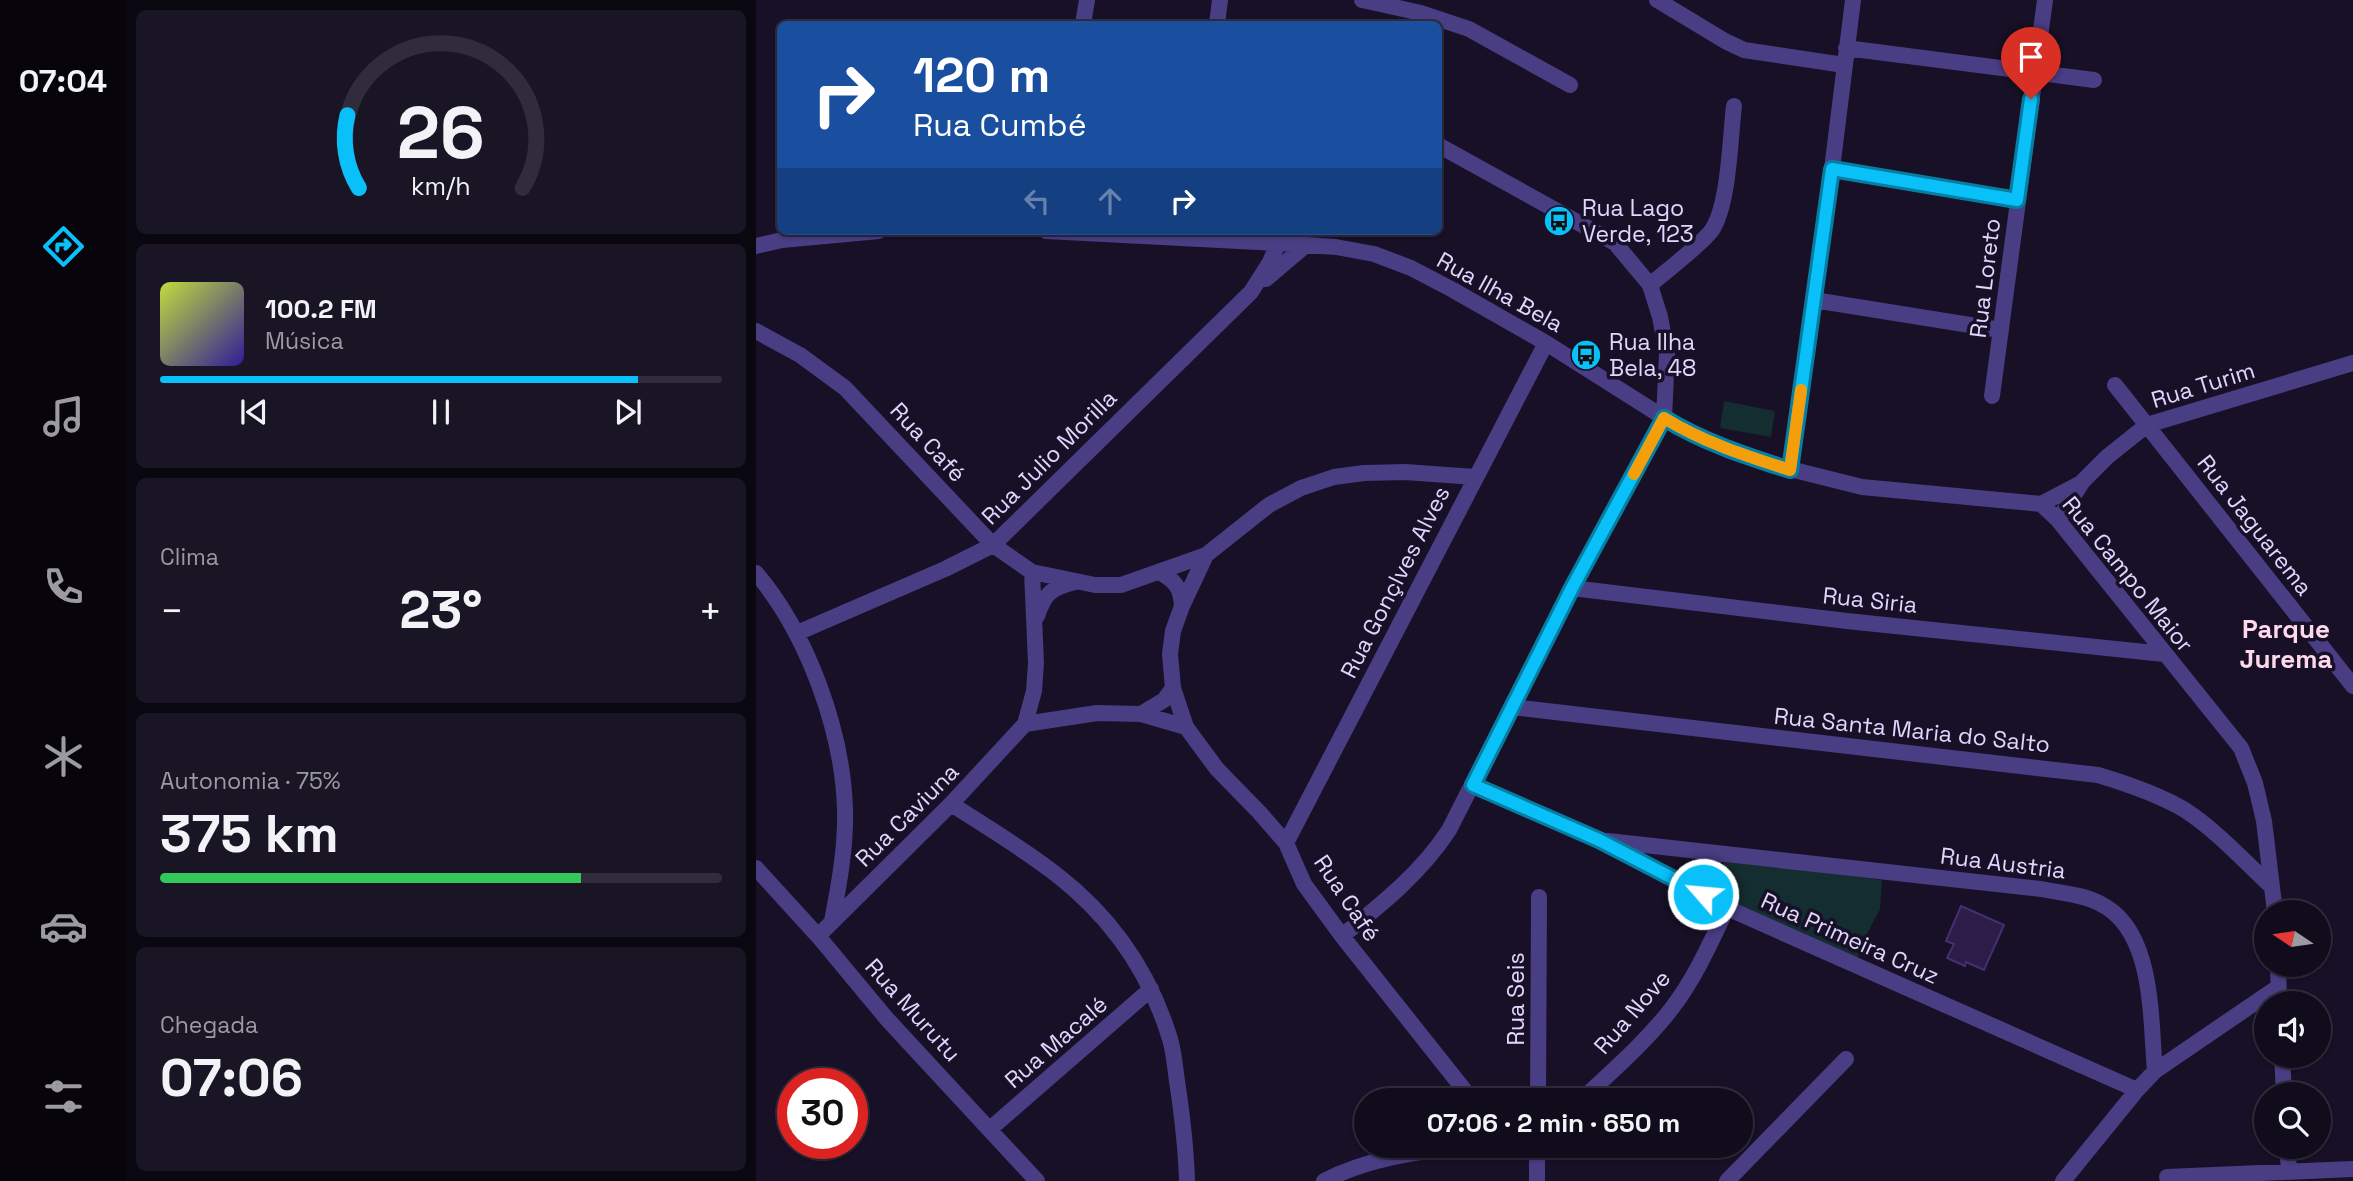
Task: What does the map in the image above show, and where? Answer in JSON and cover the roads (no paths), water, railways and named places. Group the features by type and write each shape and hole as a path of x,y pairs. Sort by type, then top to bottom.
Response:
{"street":[{"path":"1084,21 1087,0"},
{"path":"1362,0 1421,13 1469,29 1570,85"},
{"path":"1657,0 1744,50 1844,65"},
{"path":"1790,470 1853,0"},
{"name":"Rua Loreto","path":"1992,396 2045,0"},
{"path":"1846,48 2094,80"},
{"path":"1650,285 1711,232 1723,199 1734,106"},
{"path":"1342,936 1385,901 1432,856 1449,830 1572,588 1664,418 1667,354 1650,285 1615,243 1442,147"},
{"path":"1832,169 2017,200"},
{"path":"756,246 782,240 836,235"},
{"name":"Rua Ilha Bela","path":"1135,235 1306,245 1374,254 1411,268 1453,290 1546,343 1664,418"},
{"name":"Rua Julio Morilla","path":"797,633 945,569 993,545 1251,292 1270,262 1278,243"},
{"path":"1251,292 1306,245"},
{"path":"1814,300 2001,330"},
{"name":"Rua Café","path":"756,331 800,355 845,388 993,545 1032,572"},
{"name":"Rua Gonçlves Alves","path":"1286,843 1546,343"},
{"name":"Rua Turim","path":"2058,520 2083,481 2107,457 2147,425 2353,363"},
{"name":"Rua Jaguarema","path":"2115,385 2353,685"},
{"name":"Rua Campo Maior","path":"1664,418 1730,451 1790,470 1862,487 2041,504 2058,520 2241,748 2255,783 2264,821 2273,900"},
{"path":"1186,727 1140,715 1097,713 1024,724 1034,691 1037,663 1032,572 1095,586 1121,584 1206,555 1269,505 1301,488 1334,477 1405,472 1475,477"},
{"name":"Rua Turim","path":"2041,504 2083,481"},
{"path":"1186,727 1173,688 1170,654 1173,631 1182,606 1206,555"},
{"path":"1159,572 1178,585 1182,606"},
{"path":"756,573 797,633 811,664 840,758 845,810 842,864 832,921"},
{"path":"1035,622 1048,593 1059,586 1077,582"},
{"name":"Rua Siria","path":"1572,588 1847,621 2164,654"},
{"path":"1140,715 1164,699 1173,688"},
{"path":"1034,691 1040,703 1061,717"},
{"name":"Rua Santa Maria do Salto","path":"1512,707 2098,775 2145,790 2186,811 2222,840 2272,887"},
{"name":"Rua Caviuna","path":"818,936 951,804 1024,724"},
{"name":"Rua Café","path":"1186,727 1217,769 1286,843 1304,884 1342,936 1464,1088"},
{"name":"Rua Primeira Cruz","path":"1473,785 1599,840 1727,908 2137,1090"},
{"path":"951,804 1059,876 1096,910 1129,949 1151,989 1170,1040 1183,1122 1187,1181"},
{"name":"Rua Austria","path":"1599,840 2041,889 2101,903 2128,929 2143,963 2155,1071"},
{"path":"1703,894 1716,854"},
{"name":"Rua Murutu","path":"756,869 818,936 887,1019 1037,1181"},
{"name":"Rua Seis","path":"1538,1088 1539,898"},
{"name":"Rua Nove","path":"1593,1088 1673,1007 1727,908"},
{"name":"Rua Macalé","path":"990,1129 1151,989"},
{"path":"2063,1181 2155,1071 2254,1010"},
{"path":"1727,1181 1846,1059"},
{"path":"1324,1181 1391,1158"},
{"path":"1537,1158 1537,1181"},
{"path":"2288,1159 2289,1170"},
{"path":"2167,1177 2353,1169"}],"place":[{"name":"Rua Lago Verde, 123","path":"1559,221"},
{"name":"Rua Ilha Bela, 48","path":"1586,355"}],"district":[{"name":"Parque Jurema","path":"2286,644"}]}
